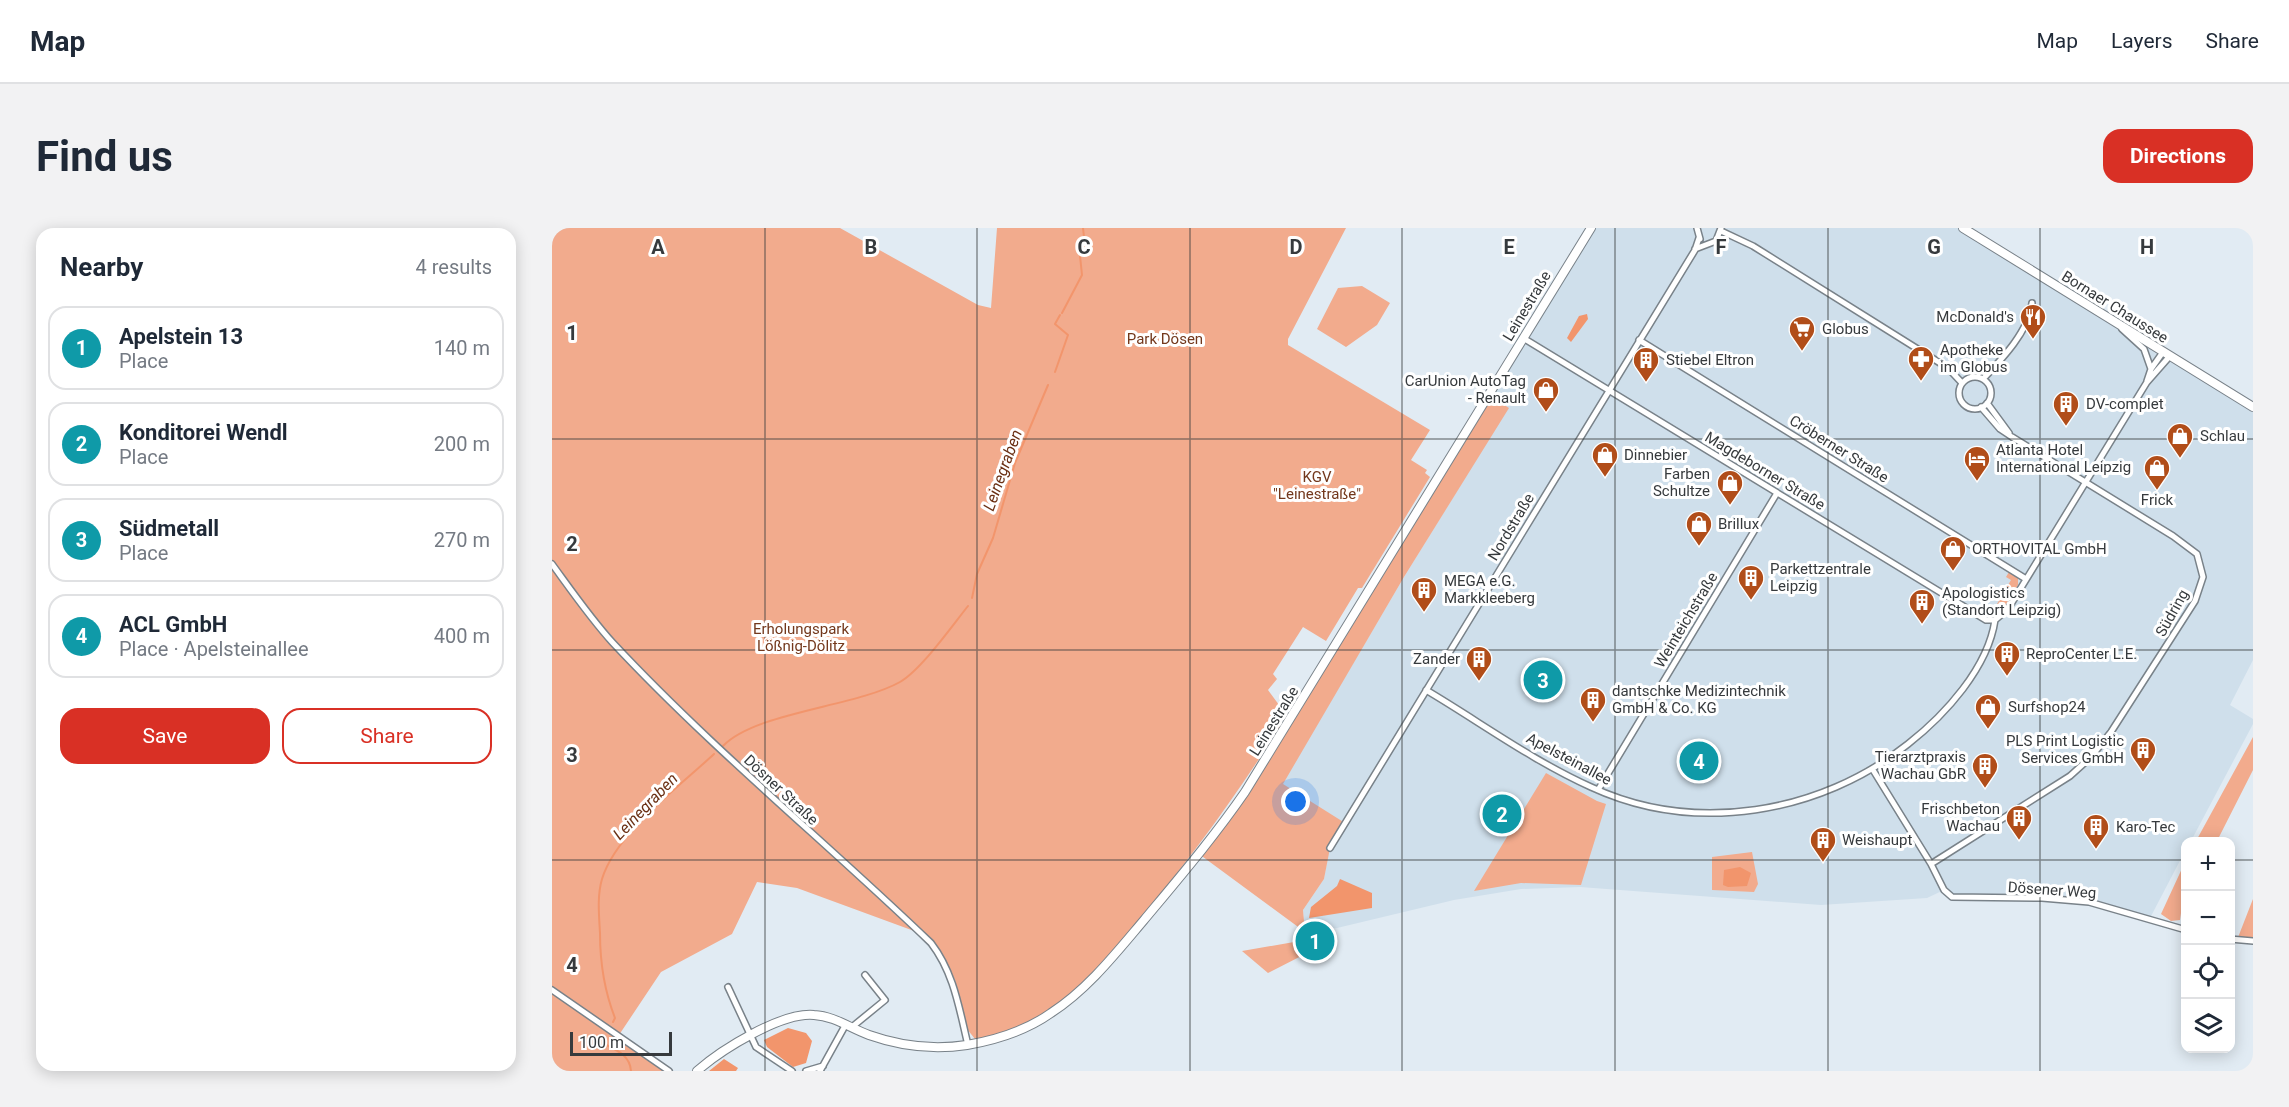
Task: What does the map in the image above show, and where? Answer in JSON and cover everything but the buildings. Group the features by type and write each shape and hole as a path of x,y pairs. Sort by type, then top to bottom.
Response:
{"main road":[{"name":"Leinestraße","path":"697,1071 713,1058 751,1036 780,1022 806,1015 821,1016 886,1040 916,1046 968,1045 1018,1031 1065,1003 1102,968 1198,856 1239,800 1283,732 1591,228"},
{"name":"Bornaer Chaussee","path":"1963,228 2253,407"}],"street":[{"path":"1697,228 1699,238 1706,243"},
{"name":"Nordstraße","path":"1695,249 1716,241 1721,230 1753,246 1948,368 1962,383 1959,391 1961,401 1968,407 1981,407"},
{"name":"Nordstraße","path":"1330,848 1695,249 1699,238"},
{"path":"1983,379 2003,358 2031,314 2032,303"},
{"path":"2112,320 2144,349 2151,369"},
{"name":"Magdeborner Straße","path":"1523,338 1986,620 1995,620"},
{"name":"Cröberner Straße","path":"1639,340 2026,579"},
{"name":"Apelsteinallee","path":"2147,382 2151,369 2166,354"},
{"name":"Apelsteinallee","path":"1426,690 1547,764 1598,790 1641,806 1715,814 1787,804 1828,792 1873,770 1925,730 1967,681 1992,639 1995,620 2008,609 2166,354"},
{"path":"1962,383 1973,377 1983,379 1990,391 1987,403 1981,407"},
{"name":"Südring","path":"1987,403 2012,437"},
{"name":"Südring","path":"1931,864 2053,788 2091,757 2138,694 2195,601 2203,577 2197,554 2174,536 2000,429 1981,407"},
{"name":"Weinteichstraße","path":"1598,790 1777,493"},
{"name":"Dösner Straße","path":"552,564 611,641 637,667 739,768 931,943 941,956 952,980 968,1045"},
{"path":"1873,770 1931,864"},
{"name":"Dösener Weg","path":"1931,864 1944,890 1952,897 2042,898 2089,902 2181,929"},
{"path":"2235,940 2253,942"},
{"path":"806,1071 822,1069 849,1026 885,1000 865,975"},
{"path":"728,987 756,1047 792,1071"},
{"path":"552,990 669,1071"}],"shaded area":[{"path":"1591,228 1963,228 2253,407 2253,660 2230,705 2253,719 2253,724 2193,837 2181,837 2181,859 2149,920 2110,907 2042,898 1952,897 1944,890 1927,898 1821,905 1580,887 1521,889 1454,900 1337,928 1305,932 1303,910 1324,879 1328,857 1282,784 1404,577 1508,408 1489,395"},
{"path":"1587,314 1588,319 1571,342 1567,338 1579,316"},
{"path":"1740,867 1751,873 1747,886 1723,885 1724,870"},
{"path":"1340,879 1372,893 1372,908 1309,918 1311,907 1337,886"},
{"path":"788,1028 806,1033 812,1041 806,1063 793,1067 767,1047 764,1040"},
{"path":"724,1059 738,1068 736,1071 709,1071"}],"green space":[{"name":"Erholungspark Lößnig-Dölitz","path":"552,228 840,228 978,305 991,308 997,228 1346,228 1288,339 1288,345 1430,430 1411,460 1427,470 1425,473 1430,477 1362,588 1358,588 1326,641 1303,627 1273,674 1277,679 1268,690 1282,709 1275,721 1281,725 1210,829 1152,904 1106,958 1069,995 1040,1016 997,1035 975,1039 967,1029 955,980 942,954 925,935 797,888 757,882 732,934 661,972 619,1035 669,1071 552,1071"},
{"path":"1362,286 1390,303 1377,325 1346,347 1317,329 1338,288"},
{"path":"1489,395 1509,408 1404,577 1283,784 1345,823 1330,848 1324,879 1303,910 1305,932 1199,854 1223,824"},
{"path":"2009,572 2018,578 2018,585 2005,606 1997,604 2011,580 2006,577"},
{"path":"2253,737 2253,770 2219,837 2198,837"},
{"path":"1546,773 1606,804 1581,885 1521,883 1474,891"},
{"path":"1752,852 1758,884 1754,892 1712,890 1712,857"},
{"path":"2181,871 2180,920 2171,921 2161,914"},
{"path":"2253,899 2253,941 2237,940 2251,904"},
{"path":"1311,939 1313,950 1268,973 1242,951"}],"waterway":[{"name":"Leinegraben","path":"1062,313 1082,275 1079,246 1084,237 1083,228"},
{"name":"Leinegraben","path":"1055,372 1068,335 1055,324 1060,315"},
{"name":"Leinegraben","path":"972,598 977,574 993,538 1015,463 1048,385"},
{"name":"Leinegraben","path":"723,746 758,725 858,698 900,682 927,658 968,606"},
{"name":"Leinegraben","path":"613,1022 615,1018 605,987 601,955 599,892 602,879 609,862 650,811 714,754"},
{"name":"Leinegraben","path":"603,1036 600,1042 624,1056 628,1060 631,1071"}],"place":[{"name":"McDonald's","path":"2033,340"},
{"name":"Globus","path":"1802,352"},
{"name":"Apotheke im Globus","path":"1921,382"},
{"name":"Stiebel Eltron","path":"1646,383"},
{"name":"CarUnion AutoTag - Renault","path":"1546,413"},
{"name":"DV-complet","path":"2066,427"},
{"name":"Schlau","path":"2180,459"},
{"name":"Dinnebier","path":"1605,478"},
{"name":"Atlanta Hotel International Leipzig","path":"1977,482"},
{"name":"Frick","path":"2157,491"},
{"name":"Farben Schultze","path":"1730,506"},
{"name":"Brillux","path":"1699,547"},
{"name":"ORTHOVITAL GmbH","path":"1953,572"},
{"name":"Parkettzentrale Leipzig","path":"1751,601"},
{"name":"MEGA e.G. Markkleeberg","path":"1424,613"},
{"name":"Apologistics (Standort Leipzig)","path":"1922,625"},
{"name":"ReproCenter L.E.","path":"2007,677"},
{"name":"Südmetall","path":"1543,680"},
{"name":"Zander","path":"1479,682"},
{"name":"dantschke Medizintechnik GmbH & Co. KG","path":"1593,723"},
{"name":"Surfshop24","path":"1988,730"},
{"name":"ACL GmbH","path":"1699,761"},
{"name":"PLS Print Logistic Services GmbH","path":"2143,773"},
{"name":"Tierarztpraxis Wachau GbR","path":"1985,789"},
{"name":"Konditorei Wendl","path":"1502,814"},
{"name":"Frischbeton Wachau","path":"2019,841"},
{"name":"Karo-Tec","path":"2096,850"},
{"name":"Weishaupt","path":"1823,863"},
{"name":"Apelstein 13","path":"1315,941"}],"park label":[{"name":"Park Dösen","path":"1165,339"},
{"name":"KGV \"Leinestraße\"","path":"1317,486"}]}
